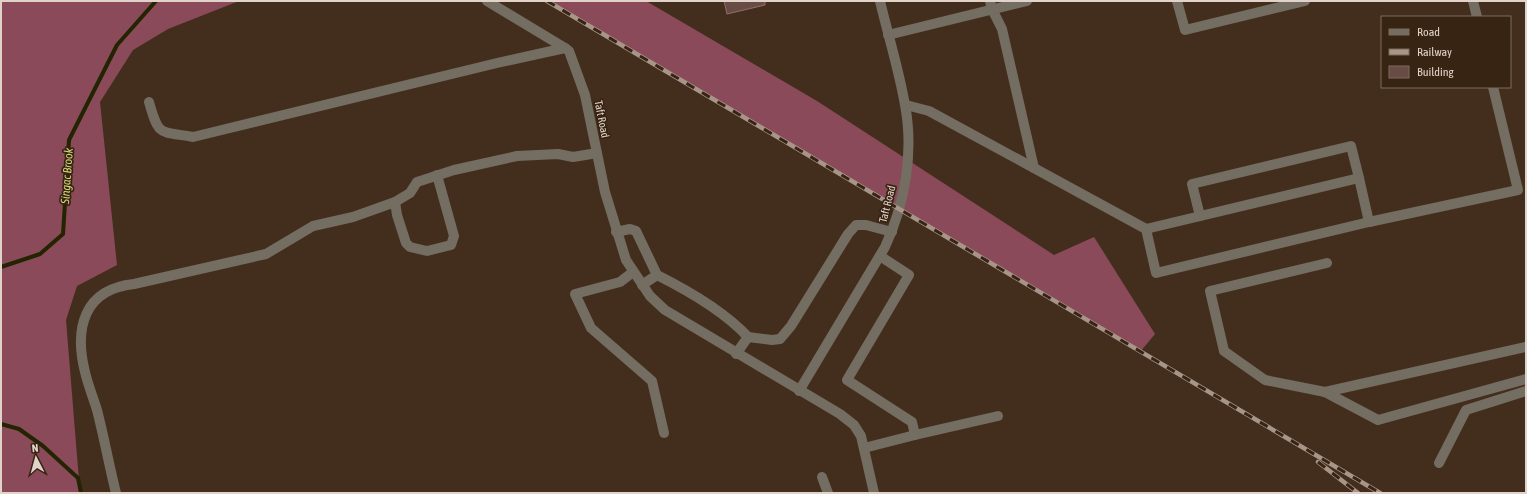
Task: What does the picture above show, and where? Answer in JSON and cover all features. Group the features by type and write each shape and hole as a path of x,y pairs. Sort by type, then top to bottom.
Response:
{"street":[{"path":"487,1 564,48"},
{"name":"Taft Road","path":"799,391 880,256 892,232 907,175 908,150 906,105 880,1"},
{"path":"888,34 991,5 1027,1"},
{"path":"1177,1 1184,30 1305,1"},
{"path":"1473,1 1477,16"},
{"path":"991,5 1002,29 1034,168"},
{"path":"149,102 156,126 162,131 193,137 504,61 564,48"},
{"name":"Taft Road","path":"564,48 569,51 585,95 605,192 616,232 626,260 642,285 650,296 665,310 736,354 840,414 854,425 862,436 874,493"},
{"path":"1146,229 1156,273 1369,222 1518,190 1494,88"},
{"path":"906,105 929,111 1146,229 1359,178"},
{"path":"1200,216 1192,184 1352,146 1369,222"},
{"path":"116,493 97,411 85,372 81,337 85,320 94,300 105,292 119,286 134,284 266,254 313,226 353,217 395,202 410,193 417,182 437,175 517,156 558,154 573,157 597,153"},
{"path":"395,202 397,215 406,243 410,247 427,251 451,245 454,236 437,175"},
{"path":"616,232 630,229 636,231 657,275 697,298 737,325 748,337 772,340 780,338 791,326 848,234 856,225 866,225 892,232"},
{"path":"880,256 909,275 847,380 912,422 915,436"},
{"path":"1327,263 1210,291 1224,351 1265,380 1325,392 1378,420 1526,379"},
{"path":"633,272 620,282 575,294 591,328 652,381 664,433"},
{"path":"642,285 657,275"},
{"path":"736,354 748,337"},
{"path":"1325,392 1526,346"},
{"path":"1439,462 1466,410 1526,391"},
{"path":"864,448 998,416"},
{"path":"822,477 828,493"}],"shaded area":[{"path":"1,1 239,1 168,29 133,50 100,102 117,265 77,286 66,320 80,493 1,493"},
{"path":"544,1 646,1 817,101 1054,255 1094,237 1155,334 1140,352"}],"building":[{"path":"724,1 765,1 765,5 727,14"}],"waterway":[{"name":"Singac Brook","path":"1,267 40,254 63,234 69,140 117,45 156,1"},
{"name":"Singac Brook","path":"1,424 19,429 43,446 78,478 81,493"}],"railway":[{"path":"547,1 1380,493"},
{"path":"1318,462 1358,493"}]}
